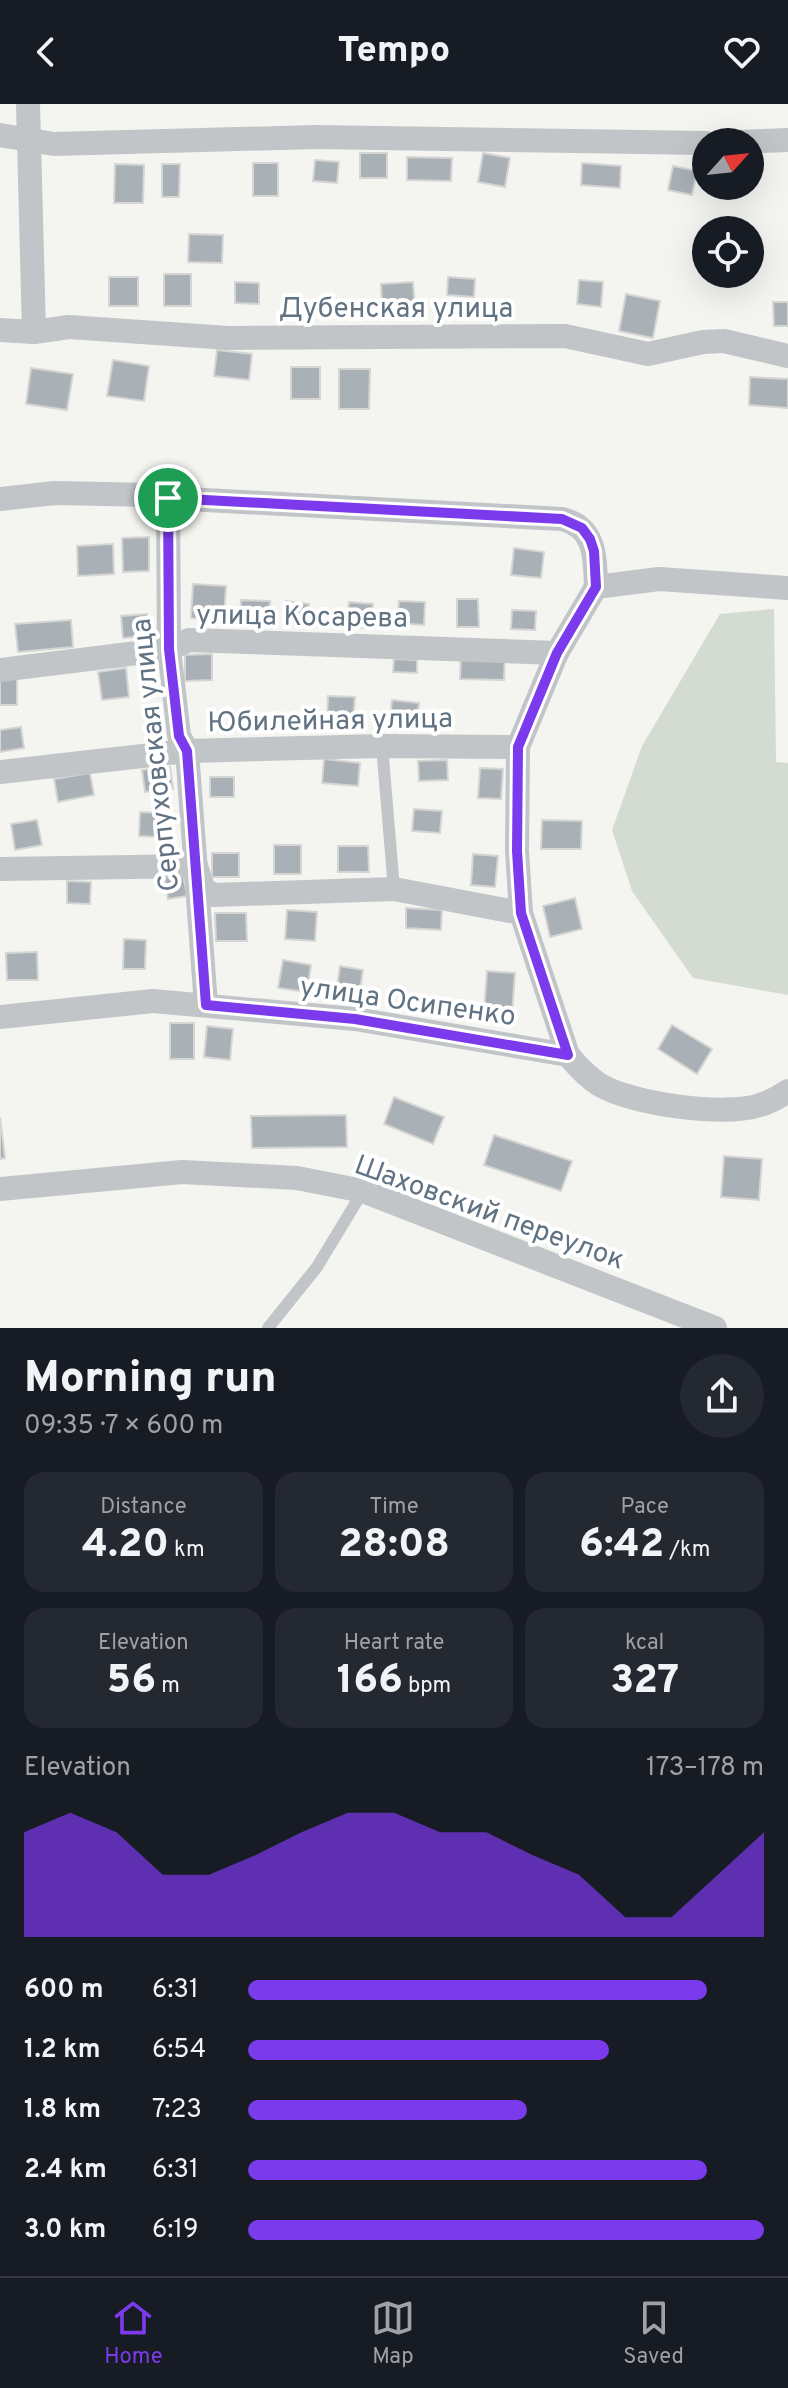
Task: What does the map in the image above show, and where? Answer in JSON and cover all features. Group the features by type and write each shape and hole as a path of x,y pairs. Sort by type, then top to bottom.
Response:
{"street":[{"path":"28,104 34,332"},
{"path":"0,135 54,144 315,137 692,143"},
{"path":"764,141 788,140"},
{"name":"Дубенская улица","path":"0,330 34,332 69,327 228,338 565,336 648,354 703,342 724,341 788,356"},
{"path":"0,499 55,493 153,495 562,519 582,528 594,551 596,587 557,653 518,747 517,851 521,913 568,1055 584,1074 603,1087 646,1102 722,1110 758,1106 788,1091"},
{"name":"Серпуховская улица","path":"168,498 169,649 179,736 187,751 206,1005"},
{"path":"596,587 659,579 788,588"},
{"name":"улица Косарева","path":"0,670 169,649 189,640 557,653"},
{"name":"Юбилейная улица","path":"0,772 187,751 382,746 518,747"},
{"path":"0,869 196,866 203,888 213,895 394,889 521,913"},
{"name":"улица Осипенко","path":"0,1017 153,1001 355,1019 568,1055"},
{"name":"Шаховский переулок","path":"0,1189 182,1172 297,1178 363,1191 715,1328"}],"lane":[{"path":"382,746 394,889"},
{"path":"268,1328 317,1267 363,1191"}],"shaded area":[{"path":"774,609 776,762 788,763 788,995 693,978 632,891 612,830 642,746 720,614"}],"building":[{"path":"360,153 387,153 387,178 360,178"},
{"path":"483,153 510,158 505,187 478,182"},
{"path":"407,157 452,158 451,181 407,180"},
{"path":"315,160 339,162 337,183 313,181"},
{"path":"253,163 278,163 278,196 253,196"},
{"path":"582,163 621,166 620,188 581,185"},
{"path":"115,164 144,165 143,203 114,203"},
{"path":"162,164 180,164 179,197 162,197"},
{"path":"673,166 692,170 692,195 668,190"},
{"path":"189,234 223,235 222,263 188,262"},
{"path":"164,274 191,274 191,306 164,306"},
{"path":"109,277 138,277 138,306 109,306"},
{"path":"448,277 475,279 474,297 447,295"},
{"path":"579,280 603,282 601,307 577,304"},
{"path":"235,282 259,283 259,304 235,303"},
{"path":"413,282 415,308 382,310 381,284"},
{"path":"626,294 660,301 653,338 619,331"},
{"path":"773,302 788,302 788,326 774,326"},
{"path":"217,350 252,354 249,380 214,376"},
{"path":"113,360 149,366 144,401 107,396"},
{"path":"291,367 320,367 320,399 291,399"},
{"path":"31,368 73,374 67,410 26,404"},
{"path":"339,369 370,369 369,409 339,409"},
{"path":"750,377 788,379 788,408 749,405"},
{"path":"149,537 149,571 123,572 122,538"},
{"path":"113,544 114,574 78,576 77,546"},
{"path":"514,548 544,552 541,578 511,575"},
{"path":"193,584 226,586 224,619 191,618"},
{"path":"457,599 478,599 479,627 457,627"},
{"path":"241,600 270,601 269,624 240,623"},
{"path":"286,601 309,604 306,626 283,624"},
{"path":"399,601 425,602 424,625 397,623"},
{"path":"349,602 373,604 370,629 346,626"},
{"path":"512,610 536,611 535,630 511,629"},
{"path":"147,614 149,636 123,638 121,616"},
{"path":"71,620 73,647 18,652 15,624"},
{"path":"212,654 212,680 185,681 185,655"},
{"path":"461,654 505,655 504,680 460,679"},
{"path":"394,659 417,660 417,673 393,672"},
{"path":"126,668 129,697 102,700 98,672"},
{"path":"0,678 17,678 17,705 0,705"},
{"path":"328,696 355,697 353,722 327,721"},
{"path":"392,700 419,703 417,723 390,720"},
{"path":"21,727 24,748 0,752 0,730"},
{"path":"324,759 360,763 358,786 322,783"},
{"path":"447,760 448,780 419,781 418,761"},
{"path":"170,767 173,789 145,792 142,770"},
{"path":"480,768 503,769 501,799 478,798"},
{"path":"90,773 94,795 58,802 54,779"},
{"path":"210,777 234,777 234,797 210,797"},
{"path":"414,809 442,811 440,833 412,831"},
{"path":"140,812 160,813 159,837 139,836"},
{"path":"37,820 42,845 15,850 11,824"},
{"path":"542,820 582,821 581,849 541,849"},
{"path":"274,845 301,845 301,874 274,874"},
{"path":"338,846 368,846 369,872 338,872"},
{"path":"212,853 239,853 239,877 212,877"},
{"path":"473,854 498,856 495,887 471,885"},
{"path":"183,873 187,896 168,899 164,876"},
{"path":"67,881 91,882 90,904 67,903"},
{"path":"575,898 582,929 550,937 543,906"},
{"path":"406,908 442,910 441,930 406,928"},
{"path":"287,910 317,912 315,941 285,939"},
{"path":"215,913 246,913 247,941 216,941"},
{"path":"124,939 146,940 145,969 123,969"},
{"path":"37,952 38,980 7,980 6,953"},
{"path":"283,960 311,965 307,992 278,988"},
{"path":"340,966 363,970 359,997 336,993"},
{"path":"487,971 515,973 512,1014 484,1012"},
{"path":"170,1023 194,1023 194,1059 170,1059"},
{"path":"672,1025 712,1049 697,1074 658,1049"},
{"path":"207,1026 233,1029 230,1060 204,1057"},
{"path":"394,1097 444,1117 433,1144 384,1124"},
{"path":"346,1115 347,1147 252,1148 251,1116"},
{"path":"0,1117 5,1158 0,1159"},
{"path":"494,1135 572,1161 561,1191 484,1165"},
{"path":"724,1156 762,1159 759,1200 721,1197"}],"route":[{"path":"168,498 562,519 582,528 590,539 594,551 596,587 557,653 518,747 517,851 521,913 568,1055 355,1019 206,1005 187,751 179,736 169,649 168,498"}]}
